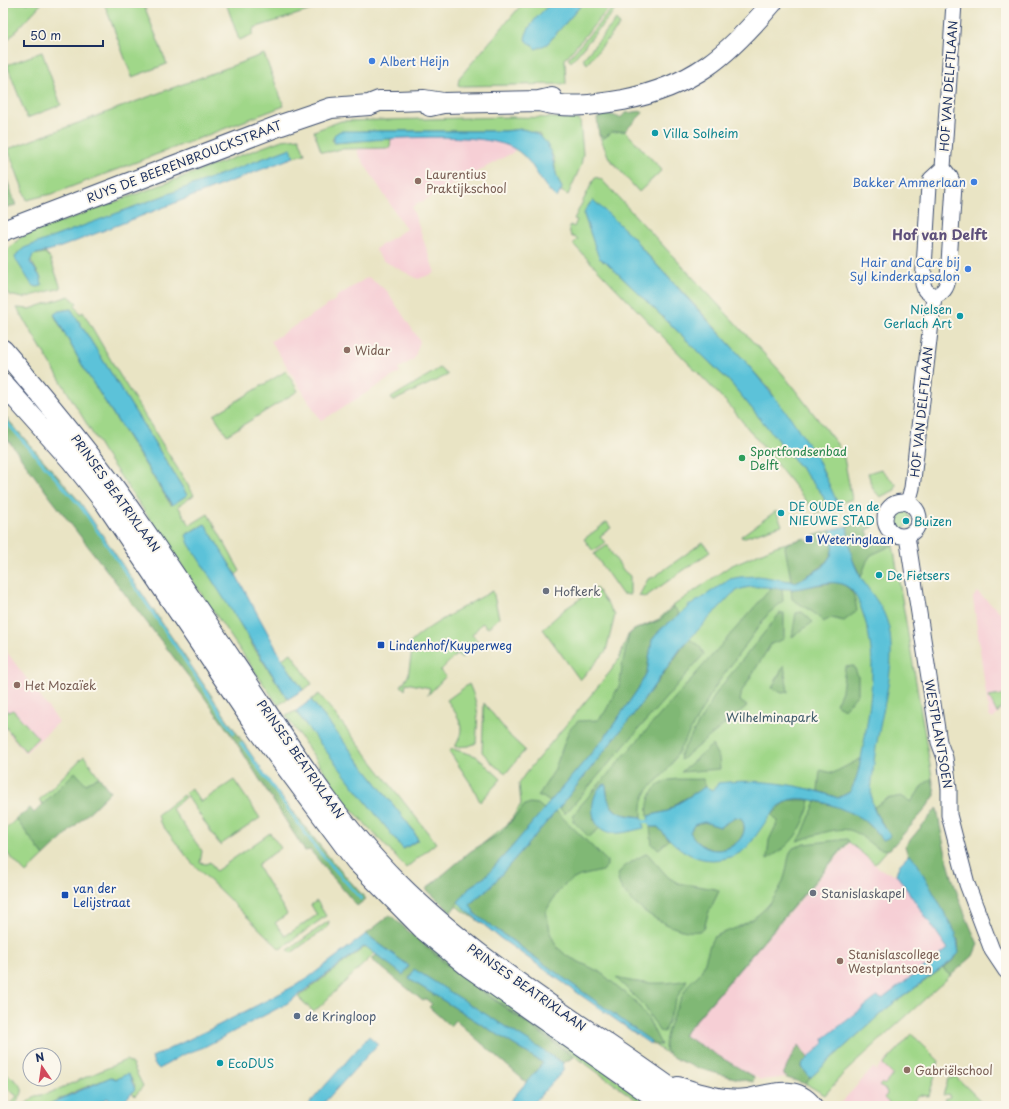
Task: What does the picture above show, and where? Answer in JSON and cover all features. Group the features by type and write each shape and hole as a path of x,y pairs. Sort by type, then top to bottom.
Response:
{"main road":[{"name":"RUYS DE BEERENBROUCKSTRAAT","path":"3,231 280,125 332,108 369,105 379,102 424,100 442,103 539,101 551,104 586,106 606,104 655,93 699,72 733,46 772,3"},
{"name":"PRINSES BEATRIXLAAN","path":"3,350 34,386 111,483 306,770 372,854 395,880 435,918 478,953 665,1083 695,1106"},
{"name":"PRINSES BEATRIXLAAN","path":"3,384 71,460 106,504 261,734 356,861 424,930 469,967 667,1106"},
{"path":"665,1083 713,1098 728,1100 748,1099 777,1092 792,1093 800,1096 812,1106"},
{"path":"789,1106 801,1106"}],"street":[{"name":"HOF VAN DELFTLAAN","path":"908,504 912,488 938,294 947,284 954,186 946,173 954,3"},
{"name":"HOF VAN DELFTLAAN","path":"938,294 925,290 923,284 925,235 929,186 931,180 946,173"},
{"path":"894,504 908,504 918,513 919,521 915,530 907,536 892,533 888,529 885,519 887,510 894,504"},
{"name":"WESTPLANTSOEN","path":"907,536 939,742 944,758 949,789 951,822 975,908 992,950 1006,971"}],"shaded area":[{"name":"Laurentius Praktijkschool","path":"472,135 517,148 512,153 412,207 435,273 418,279 382,260 375,249 406,229 358,154 357,139"},
{"name":"Widar","path":"368,277 387,291 420,341 414,359 398,369 400,372 321,421 271,341 337,299 336,297"},
{"path":"977,592 1006,617 1006,704 993,719 989,716 973,598"},
{"name":"Het Mozaïek","path":"3,647 59,722 25,753 3,725"},
{"name":"Stanislascollege Westplantsoen","path":"850,843 876,866 886,872 896,874 947,944 947,951 882,999 877,997 823,1039 824,1043 803,1063 792,1077 761,1080 688,1038 675,1053 671,1049"},
{"name":"Gabriëlschool","path":"912,1034 929,1096 919,1095 910,1106 838,1106 873,1068 876,1071"}],"green space":[{"path":"3,3 42,3 3,45"},
{"path":"104,3 143,3 167,64 132,77"},
{"path":"226,3 333,3 254,28 252,35 239,40"},
{"path":"523,3 551,3 533,22 526,35 547,44 583,3 613,3 565,59 566,84 458,85 459,78"},
{"path":"617,3 621,3 571,62 568,59"},
{"path":"616,20 620,25 587,64 583,59"},
{"path":"42,52 61,105 27,118 7,65"},
{"path":"264,54 284,106 55,193 27,200 8,149"},
{"path":"642,111 643,113 625,131 612,132 604,138 599,135 597,118 603,115 608,115 620,118 626,113"},
{"path":"510,117 580,120 583,154 581,165 568,195 561,191 562,188 556,177 554,158 539,134 522,129 505,131 362,131 332,139 334,143 391,138 390,148 341,149 329,152 321,151 314,131 341,121"},
{"path":"625,131 662,170 639,192 609,158 599,135 604,138 612,132"},
{"path":"299,138 305,154 294,157 291,148 17,253 41,278 30,259 33,255 45,253 50,258 61,288 23,298 9,295 3,285 3,254 21,237 282,140"},
{"path":"3,169 16,205 3,208"},
{"path":"595,177 601,179 782,373 837,444 844,458 852,499 816,513 729,405 573,244 578,239 571,236 569,229 570,225 574,227 577,220 574,219","holes":["590,203 634,238 642,249 703,314 770,390 837,502 827,505 822,494 730,382 605,261 603,262 602,258 600,259 584,215"]},
{"path":"69,296 77,303 75,305 80,314 83,312 116,369 194,495 178,506 190,525 208,514 240,571 236,575 205,524 188,533 254,648 288,699 278,705 103,451 17,308 30,309","holes":["71,309 187,495 171,505 86,372 54,315 59,311"]},
{"path":"440,368 448,375 393,401 391,398"},
{"path":"286,371 298,391 227,435 214,415"},
{"path":"3,414 80,502 272,785 332,861 366,899 357,906 310,850 305,851 234,739 202,694 50,497 3,433"},
{"path":"881,469 896,484 895,490 880,497 873,489 868,473"},
{"path":"901,510 905,511 909,515 909,523 905,527 901,528 897,527 893,523 892,519 893,515 897,511"},
{"path":"776,511 782,525 742,538 741,536"},
{"path":"607,522 611,528 600,536 605,543 593,551 584,539"},
{"name":"Wilhelminapark","path":"858,523 872,525 873,527 867,530 871,543 886,539 893,545 935,795 875,864 849,842 667,1054 429,886 509,823 521,804 519,783 610,672 619,659 628,635 634,630 659,619 673,606 730,566 776,546 806,538 807,541 814,539 813,536"},
{"path":"858,523 872,525 873,527 867,530 871,543 886,539 893,545 871,555 861,577 850,554 847,526"},
{"path":"831,530 833,549 825,563 812,573 796,582 791,580 785,547 787,543 806,538 807,541 814,539 813,536"},
{"path":"703,542 710,552 645,597 639,596 648,579 654,577"},
{"path":"608,545 610,551 624,571 630,576 630,595 622,594 594,554"},
{"path":"836,582 850,589 855,600 857,611 844,621 831,618 823,622 814,613 792,599 791,589"},
{"path":"772,587 782,588 783,601 768,614 715,687 671,765 646,792 642,806 642,817 619,814 608,802 606,784 593,819 601,827 589,837 573,821 574,814"},
{"path":"596,588 615,615 606,651 580,680 543,629 565,609"},
{"path":"493,591 499,618 488,628 482,623 472,635 478,641 462,658 457,654 440,671 446,676 428,695 430,688 406,683 405,690 401,686 408,676 412,651 405,650 410,643 431,626"},
{"path":"674,607 679,613 675,619 661,629 652,640 647,672 638,689 605,737 550,802 541,796 538,796 554,771 569,730 578,721 598,720 605,712 620,684 622,665 629,635 634,630 660,620"},
{"path":"802,612 813,622 792,637 796,613"},
{"path":"780,613 784,613 784,639 771,644 742,691 740,701 747,706 681,760 680,755 718,690"},
{"path":"689,639 699,645 704,654 566,813 564,813 559,808 633,715"},
{"path":"291,653 312,684 303,690 282,659"},
{"path":"784,665 788,692 782,693 772,688"},
{"path":"854,666 858,677 858,694 844,709 836,704 842,691 845,667"},
{"path":"469,684 477,707 476,743 469,746 455,747 459,740 461,728 460,722 447,700"},
{"path":"319,694 436,843 406,868 347,804 286,716 296,711 404,849 418,840 413,830 311,700"},
{"path":"1006,694 1006,702 997,713 989,697"},
{"path":"484,703 511,737 525,750 506,773 495,766 482,752"},
{"path":"3,705 8,712 13,710 38,738 25,751 3,724"},
{"path":"712,745 719,758 720,769 681,772"},
{"path":"453,749 476,756 501,779 480,802 473,787 449,751"},
{"path":"84,756 99,777 86,784 75,773 43,804 39,800"},
{"path":"862,758 857,778 850,792 838,798 818,791 820,770 833,773"},
{"path":"75,772 86,784 99,777 110,792 44,856 16,819 30,808 34,813"},
{"path":"932,778 935,795 924,811 890,849 874,846 854,832 843,829 829,831 797,841 802,835 816,801 839,807 864,819 883,840 890,835 876,814 874,807 887,799 901,796 911,802 923,785"},
{"path":"703,779 706,787 677,803 668,811 648,816 649,799 654,789 658,785 669,780"},
{"path":"234,780 260,818 220,845 185,793 191,788 201,802"},
{"path":"183,795 185,797 172,809 202,851 200,863 206,864 210,862 216,871 270,833 281,848 257,865 287,914 275,923 285,936 317,915 311,905 317,901 326,916 280,949 191,862 159,821 160,820 157,815"},
{"path":"789,800 810,800 805,819 801,828 790,842 776,854 767,859 769,840 778,821 772,815"},
{"path":"530,803 538,804 545,810 485,877 471,886 451,912 426,889 471,851 501,833 525,805"},
{"path":"937,808 952,878 963,910 978,944 973,956 950,976 943,968 958,954 958,940 908,856 905,846"},
{"path":"556,811 607,861 607,866 602,871 580,876 568,882 557,893 546,911 551,935 557,947 567,956 600,972 635,1001 648,1018 661,1045 656,1045 651,1042 482,920 471,908 470,904 492,885"},
{"path":"735,817 741,818 744,827 743,835 729,848 719,850 709,849 699,843 690,832 694,825 704,822 720,827"},
{"path":"16,819 44,856 26,873 3,849 3,832"},
{"path":"650,827 658,827 669,840 659,849 652,845"},
{"path":"847,839 849,841 683,1035 754,1077 753,1082 692,1066 671,1056 666,1051 665,1045 669,1027 677,1006 686,989 702,969 712,939 720,934 737,928 757,916 770,903 782,884 789,856 793,848 805,844"},
{"path":"647,853 668,877 678,883 716,889 719,891 708,914 704,929 694,932 680,929 665,923 636,905 625,893 619,883 619,873 628,864"},
{"path":"390,915 454,971 574,1057 563,1063 414,970 409,979 543,1063 527,1083 455,1020 450,1026 429,1007 432,1004 426,999 423,1001 371,959 377,955 403,974 409,966 366,934"},
{"path":"401,919 652,1106 645,1106 454,970 399,920"},
{"path":"329,921 328,927 291,953 288,950"},
{"path":"366,946 375,953 314,1012 298,997"},
{"path":"943,968 950,976 842,1075 825,1095 806,1084 810,1078 886,1009"},
{"path":"616,978 634,982 651,983 669,983 687,980 676,1000 664,1032 659,1031 645,1007"},
{"name":"Gabriëlschool","path":"912,1034 939,1061 929,1096 919,1095 910,1106 892,1106 884,1098 887,1094 886,1090 879,1086 882,1083 884,1085 893,1075 883,1065"},
{"path":"799,1045 808,1058 803,1063 802,1067 810,1078 806,1084 787,1078 783,1075 792,1055"},
{"path":"126,1060 132,1064 143,1086 135,1096 132,1093 135,1085 129,1075 116,1079 111,1077 76,1091 47,1105 23,1106 35,1096 47,1094"},
{"path":"3,1071 21,1086 21,1094 13,1106 3,1106 3,1099 10,1105 17,1096 3,1085"},
{"path":"955,1076 986,1106 949,1105 945,1099 950,1097 949,1094 943,1095 948,1080"}],"water":[{"path":"551,3 583,3 547,44 536,49 525,39 526,34 535,20"},
{"path":"522,129 534,133 542,138 551,152 562,188 557,198 546,187 524,156 518,151 503,144 482,140 430,137 334,143 334,135 340,131 505,131"},
{"path":"291,148 294,157 61,247 33,255 30,262 41,278 42,286 37,287 32,285 16,260 15,256 24,248"},
{"path":"593,200 634,238 642,249 745,361 791,418 817,458 837,502 827,506 822,494 730,382 605,261 602,261 603,260 599,258 584,215 585,210"},
{"path":"71,309 187,495 172,505 86,372 54,314 59,311"},
{"path":"205,524 236,575 282,659 303,690 288,699 189,544 186,535"},
{"path":"847,526 850,549 855,565 862,579 881,607 888,623 891,651 890,668 875,755 871,799 875,812 890,835 888,838 883,840 865,821 847,811 806,799 789,800 783,803 772,813 746,848 737,854 722,859 712,860 694,856 678,847 658,827 650,827 648,816 668,811 703,788 706,787 712,790 715,789 718,783 748,781 779,783 809,789 838,798 850,792 856,778 860,765 870,704 872,656 866,625 861,608 855,596 846,586 833,583 826,583 799,589 760,587 744,588 731,595 681,648 633,715 559,808 492,885 470,904 475,914 651,1041 650,1044 500,938 458,902 471,886 485,877 511,848 605,737 638,689 647,672 652,640 661,629 689,607 688,605 691,605 730,579 758,576 796,582 823,567 831,555 833,546 831,530","holes":["735,817 741,818 744,827 743,835 729,848 719,850 709,849 699,843 690,832 694,825 704,822 720,827"]},
{"path":"311,700 413,830 418,840 403,849 308,728 296,711"},
{"path":"606,784 611,806 620,813 642,817 644,828 613,833 603,830 597,824 594,817 594,800 597,792"},
{"path":"909,855 916,861 956,934 959,953 950,962 886,1009 810,1078 802,1067 803,1063 824,1043 823,1039 877,997 882,999 948,949 896,874 900,864"},
{"path":"366,934 409,966 403,975 365,946 286,1004 204,1047 182,1055 159,1069 154,1064 152,1057 219,1025 304,981"},
{"path":"414,969 563,1063 563,1071 531,1106 506,1106 543,1063 409,979"},
{"path":"369,1036 378,1044 321,1106 307,1106"},
{"path":"127,1074 129,1075 135,1089 120,1106 112,1106 108,1098 91,1106 45,1106 111,1077 116,1079"}],"waterway":[{"path":"3,418 82,508 234,733"},
{"path":"241,743 316,848 361,899"},
{"path":"641,822 653,821"}],"place":[{"name":"Albert Heijn","path":"372,61"},
{"name":"Villa Solheim","path":"655,133"},
{"name":"Laurentius Praktijkschool","path":"418,181"},
{"name":"Bakker Ammerlaan","path":"974,182"},
{"name":"Hair and Care bij Syl kinderkapsalon","path":"968,269"},
{"name":"Nielsen Gerlach Art","path":"960,316"},
{"name":"Widar","path":"347,350"},
{"name":"Sportfondsenbad Delft","path":"742,458"},
{"name":"DE OUDE en de NIEUWE STAD","path":"781,513"},
{"name":"Buizen","path":"906,521"},
{"name":"Weteringlaan","path":"809,539"},
{"name":"De Fietsers","path":"879,575"},
{"name":"Hofkerk","path":"546,591"},
{"name":"Lindenhof/Kuyperweg","path":"381,645"},
{"name":"Het Mozaïek","path":"17,685"},
{"name":"Stanislaskapel","path":"813,893"},
{"name":"van der Lelijstraat","path":"65,895"},
{"name":"Stanislascollege Westplantsoen","path":"840,961"},
{"name":"de Kringloop","path":"297,1016"},
{"name":"EcoDUS","path":"220,1063"},
{"name":"Gabriëlschool","path":"907,1070"}],"district":[{"name":"Hof van Delft","path":"940,234"}]}
